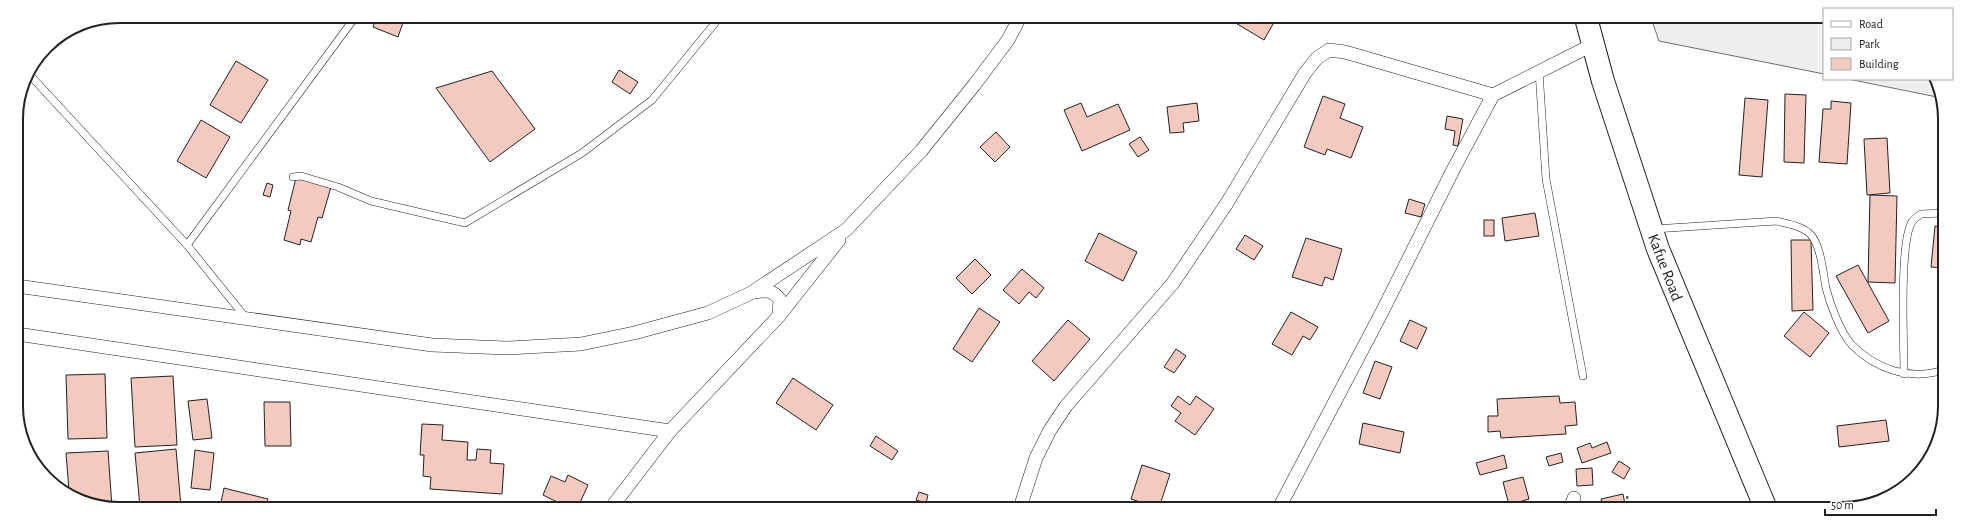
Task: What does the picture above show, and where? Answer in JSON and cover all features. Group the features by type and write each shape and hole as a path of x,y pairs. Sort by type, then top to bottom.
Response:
{"highway":[{"name":"Kafue Road","path":"1588,23 1603,81 1658,250 1763,502"}],"street":[{"path":"616,502 670,431 779,316 846,230 926,145 1008,40 1017,23"},
{"path":"1282,502 1382,312 1453,170 1493,95 1594,44"},
{"path":"1022,502 1036,458 1050,430 1066,406 1173,283 1227,203 1305,72 1317,58 1329,50 1345,52 1493,95"},
{"path":"23,287 432,345 506,348 581,344 634,333 708,313 751,293 846,230"},
{"path":"751,293 767,290 775,293 780,300 779,316"},
{"path":"23,335 670,431"}],"lane":[{"path":"187,245 351,23"},
{"path":"293,177 301,176 338,187 371,201 465,223 582,153 652,100 715,23"},
{"path":"1539,71 1546,179 1583,376"},
{"path":"32,78 187,245 246,318"},
{"path":"1904,374 1904,270 1906,244 1912,223 1921,214 1938,213"},
{"path":"1652,229 1777,221 1796,226 1811,235 1820,255 1826,289 1835,314 1851,343 1875,363 1904,374 1930,374 1938,372"}],"path":[{"path":"1627,496 1628,502"}],"green space":[{"path":"1653,23 1823,23 1823,74 1659,41"},
{"path":"1853,80 1930,80 1935,97"}],"building":[{"path":"374,23 403,23 398,37 373,27"},
{"path":"1236,23 1274,23 1264,40"},
{"path":"236,61 268,80 241,123 210,105"},
{"path":"619,70 638,82 630,94 612,82"},
{"path":"492,71 535,129 490,162 436,88"},
{"path":"1785,94 1806,95 1804,163 1784,162"},
{"path":"1323,96 1345,104 1340,118 1363,127 1351,158 1327,149 1325,155 1304,147"},
{"path":"1745,98 1768,100 1762,177 1739,175"},
{"path":"1831,101 1851,103 1847,164 1819,162 1823,109 1831,109"},
{"path":"1081,103 1087,117 1118,104 1130,130 1082,151 1064,110"},
{"path":"1197,103 1199,121 1183,123 1184,132 1170,133 1167,107"},
{"path":"1447,116 1463,119 1458,146 1453,145 1455,131 1445,129"},
{"path":"201,120 230,137 206,178 177,161"},
{"path":"996,132 1010,147 995,162 980,147"},
{"path":"1140,137 1149,150 1138,157 1129,144"},
{"path":"1887,138 1890,193 1867,195 1864,139"},
{"path":"296,178 331,187 322,218 318,217 311,242 301,239 300,245 284,240 291,211 288,210"},
{"path":"267,183 273,185 270,197 263,195"},
{"path":"1870,195 1897,196 1895,283 1868,282"},
{"path":"1409,199 1425,204 1421,217 1405,213"},
{"path":"1535,213 1539,236 1505,241 1502,218"},
{"path":"1484,220 1494,220 1494,236 1484,236"},
{"path":"1935,226 1938,226 1938,268 1931,267"},
{"path":"1099,233 1137,252 1123,281 1085,261"},
{"path":"1245,235 1263,246 1254,260 1236,249"},
{"path":"1306,238 1342,249 1333,280 1325,277 1322,286 1292,277"},
{"path":"1791,240 1811,240 1813,310 1792,311"},
{"path":"975,259 991,275 972,294 956,278"},
{"path":"1858,265 1889,321 1868,333 1836,276"},
{"path":"1022,269 1044,288 1036,298 1029,292 1019,304 1003,290"},
{"path":"979,308 1000,322 972,362 953,349"},
{"path":"1291,312 1318,327 1310,340 1303,336 1292,355 1272,344"},
{"path":"1804,312 1829,333 1810,357 1784,336"},
{"path":"1068,320 1090,339 1054,381 1032,361"},
{"path":"1410,320 1427,328 1417,349 1400,341"},
{"path":"1176,349 1186,356 1174,373 1164,367"},
{"path":"1375,361 1392,367 1380,399 1363,393"},
{"path":"105,374 107,438 68,439 66,375"},
{"path":"173,376 177,445 135,447 131,378"},
{"path":"793,378 833,405 816,430 776,403"},
{"path":"1178,396 1190,405 1196,396 1214,409 1195,435 1175,421 1181,413 1171,406"},
{"path":"1559,396 1560,403 1575,402 1577,425 1565,426 1566,434 1501,438 1500,431 1488,432 1488,416 1498,416 1497,399"},
{"path":"207,399 212,438 193,440 188,401"},
{"path":"264,402 290,402 291,446 265,446"},
{"path":"1886,420 1889,441 1839,447 1837,426"},
{"path":"1363,423 1404,432 1400,453 1359,444"},
{"path":"422,424 443,425 442,440 468,442 467,460 476,460 477,449 491,450 490,463 504,464 502,494 430,489 431,477 423,476 424,455 420,455"},
{"path":"876,436 898,451 892,460 870,446"},
{"path":"1607,442 1611,453 1582,463 1577,448 1590,443 1592,448"},
{"path":"176,449 181,502 140,502 135,453"},
{"path":"195,450 214,453 210,490 191,488"},
{"path":"108,451 112,502 88,497 69,488 66,453"},
{"path":"1561,453 1563,462 1549,466 1546,457"},
{"path":"1504,455 1507,468 1480,475 1476,463"},
{"path":"1619,461 1630,468 1624,479 1612,472"},
{"path":"1142,465 1170,474 1161,502 1140,502 1131,499"},
{"path":"1592,468 1593,485 1577,486 1576,469"},
{"path":"568,475 588,485 580,502 557,502 543,495 551,476 565,482"},
{"path":"1523,477 1529,499 1519,502 1508,502 1503,482"},
{"path":"224,488 268,499 267,502 221,502"},
{"path":"919,492 928,495 926,502 916,500"},
{"path":"1623,494 1625,502 1602,502 1601,499"}]}
